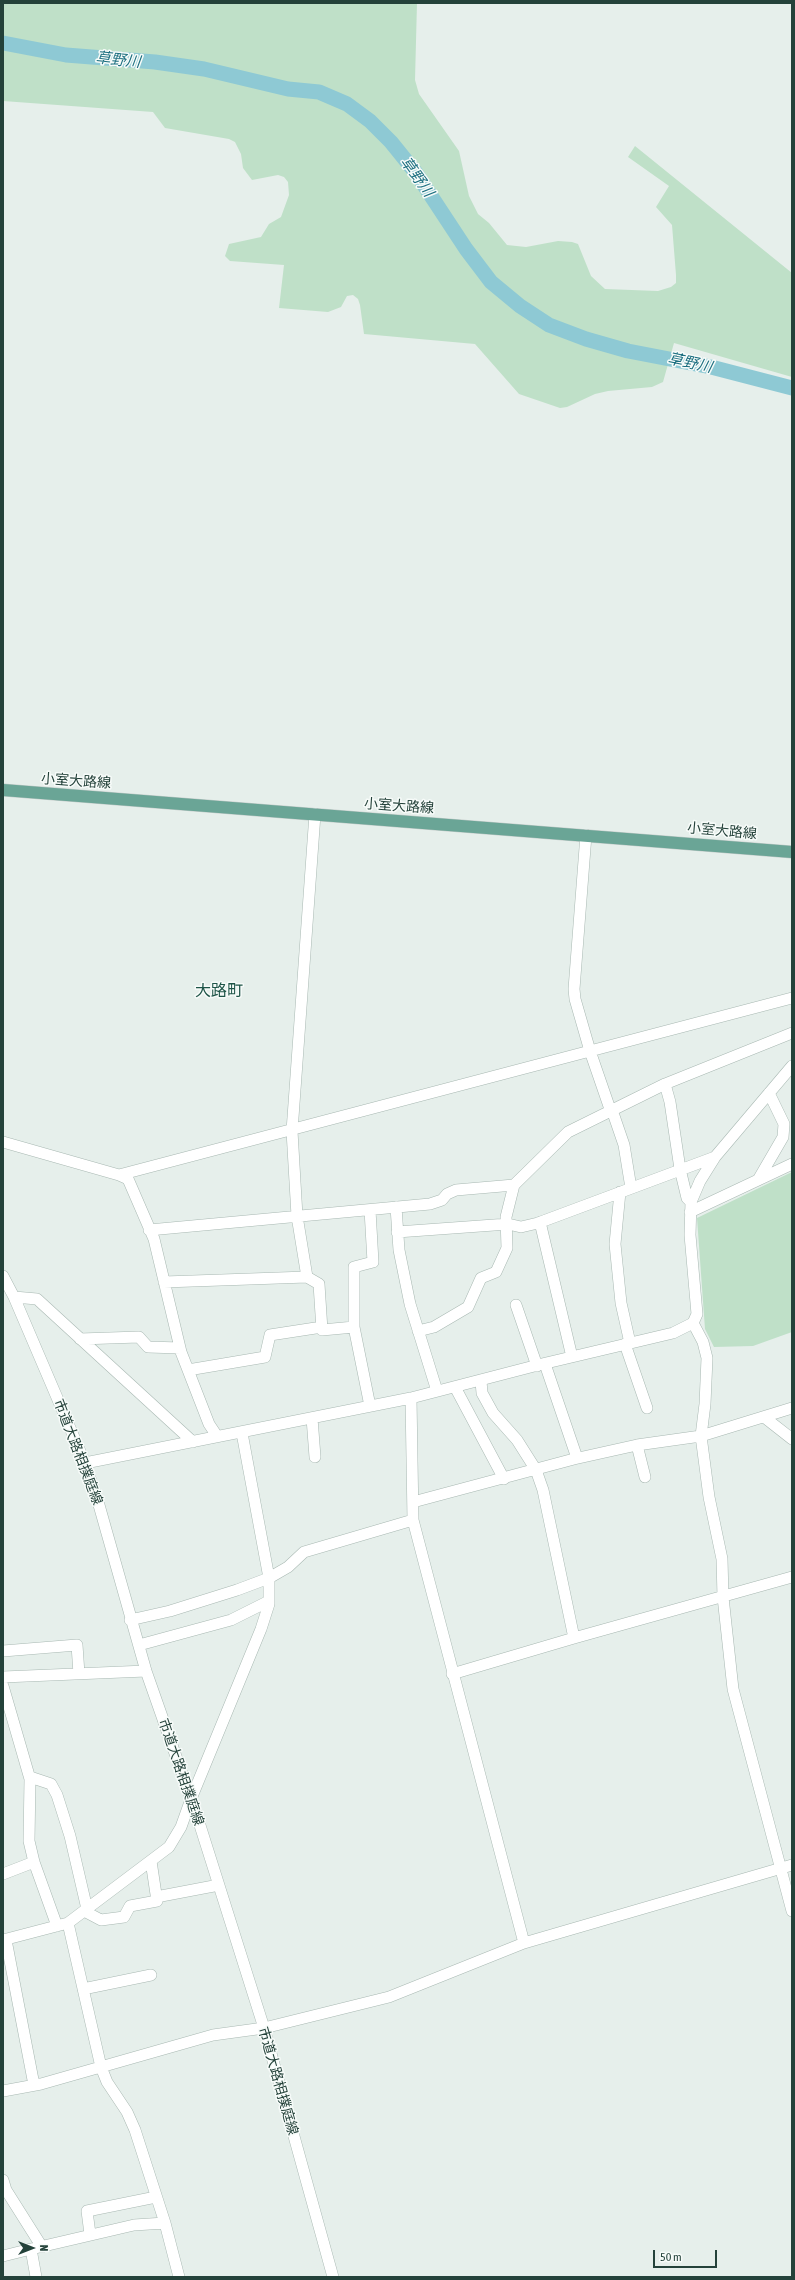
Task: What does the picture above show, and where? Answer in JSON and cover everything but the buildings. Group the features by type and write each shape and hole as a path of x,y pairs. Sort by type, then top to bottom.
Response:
{"main road":[{"name":"小室大路線","path":"3,790 586,835 792,853"}],"street":[{"path":"307,1277 297,1216 292,1130 315,814"},
{"path":"586,835 574,989 575,999 590,1051 624,1145 631,1188"},
{"path":"119,1175 792,998"},
{"path":"418,1331 434,1328 468,1307 481,1278 496,1272 507,1248 508,1224 506,1217 514,1185 568,1132 665,1084 792,1032"},
{"path":"690,1207 700,1181 715,1158 792,1066"},
{"path":"85,1463 217,1436 242,1433 411,1398 673,1333 693,1323 698,1314 690,1235 690,1207 680,1169 670,1102 665,1084"},
{"path":"758,1180 783,1137 784,1124 769,1093"},
{"path":"3,1142 119,1175 128,1179 148,1230 154,1239 180,1348 209,1424 217,1436"},
{"path":"397,1232 508,1224 521,1227 540,1222 680,1169 715,1158"},
{"path":"690,1207 758,1180 792,1164"},
{"path":"148,1230 430,1204 442,1200 447,1194 456,1190 514,1185"},
{"path":"620,1192 615,1244 621,1303 628,1344 648,1408"},
{"path":"396,1207 399,1250 410,1304 437,1391"},
{"path":"370,1210 373,1262 354,1267 354,1327 370,1406"},
{"path":"540,1222 572,1357"},
{"name":"市道大路相撲庭線","path":"3,1276 14,1298 85,1463 99,1505 130,1620 146,1671 191,1799 264,2028 333,2277"},
{"path":"164,1282 307,1277 318,1284 322,1330 354,1327"},
{"path":"14,1298 37,1299 193,1442"},
{"path":"516,1305 577,1458"},
{"path":"693,1323 703,1342 707,1358 702,1436 709,1497 722,1559 723,1597 733,1688 792,1911"},
{"path":"188,1370 265,1357 270,1335 322,1327"},
{"path":"80,1339 139,1338 148,1347 180,1348"},
{"path":"481,1381 482,1392 493,1413 517,1440 536,1470 543,1490 574,1638"},
{"path":"455,1387 504,1479"},
{"path":"411,1398 411,1487 413,1520 452,1674 524,1943"},
{"path":"413,1502 504,1479 577,1458 637,1444 702,1436 792,1408"},
{"path":"764,1417 792,1439"},
{"path":"312,1418 315,1457"},
{"path":"34,2085 4,1940 68,1923 169,1847 181,1827 191,1799 261,1629 269,1601 269,1578 242,1433"},
{"path":"637,1444 645,1477"},
{"path":"130,1620 170,1611 269,1578 288,1567 304,1552 413,1520"},
{"path":"452,1674 792,1577"},
{"path":"139,1645 231,1620 269,1601"},
{"path":"3,1651 77,1645 79,1674"},
{"path":"3,1677 146,1671"},
{"path":"3,1686 30,1777 29,1841 34,1862 57,1926"},
{"path":"30,1777 51,1784 57,1795 70,1836 86,1910 101,1920 124,1917 130,1906 157,1901 151,1861"},
{"path":"3,1874 34,1862"},
{"path":"3,2091 34,2085 214,2035 264,2028 389,1997 524,1943 792,1865"},
{"path":"156,1897 219,1885"},
{"path":"68,1923 101,2067 107,2082 127,2112 136,2130 165,2223 179,2277"},
{"path":"83,1989 151,1975"},
{"path":"3,2180 6,2190 42,2247"},
{"path":"90,2234 87,2211 156,2196"},
{"path":"3,2256 90,2234 134,2225 165,2223"},
{"path":"31,2250 36,2277"}],"green space":[{"path":"3,3 417,3 415,80 419,94 459,151 469,196 478,214 489,223 507,245 526,247 558,241 572,242 578,244 591,276 605,289 658,291 671,287 676,283 672,225 656,207 669,186 628,157 635,146 792,273 792,377 674,343 663,382 652,387 608,391 595,394 567,407 560,408 519,394 475,344 364,334 360,305 358,299 353,295 347,296 341,307 328,312 279,308 284,265 230,261 225,256 229,244 261,237 269,224 281,217 289,195 288,182 284,177 278,175 252,180 243,168 241,154 235,142 229,139 165,128 153,112 3,101"},
{"path":"792,1172 792,1332 753,1346 714,1347 705,1329 697,1218"}],"waterway":[{"name":"草野川","path":"3,43 66,55 155,62 204,69 288,89 319,92 347,104 370,121 391,142 416,173 466,249 491,282 520,306 549,325 586,339 628,351 711,367 792,388"}],"district":[{"name":"大路町","path":"219,991"}]}
